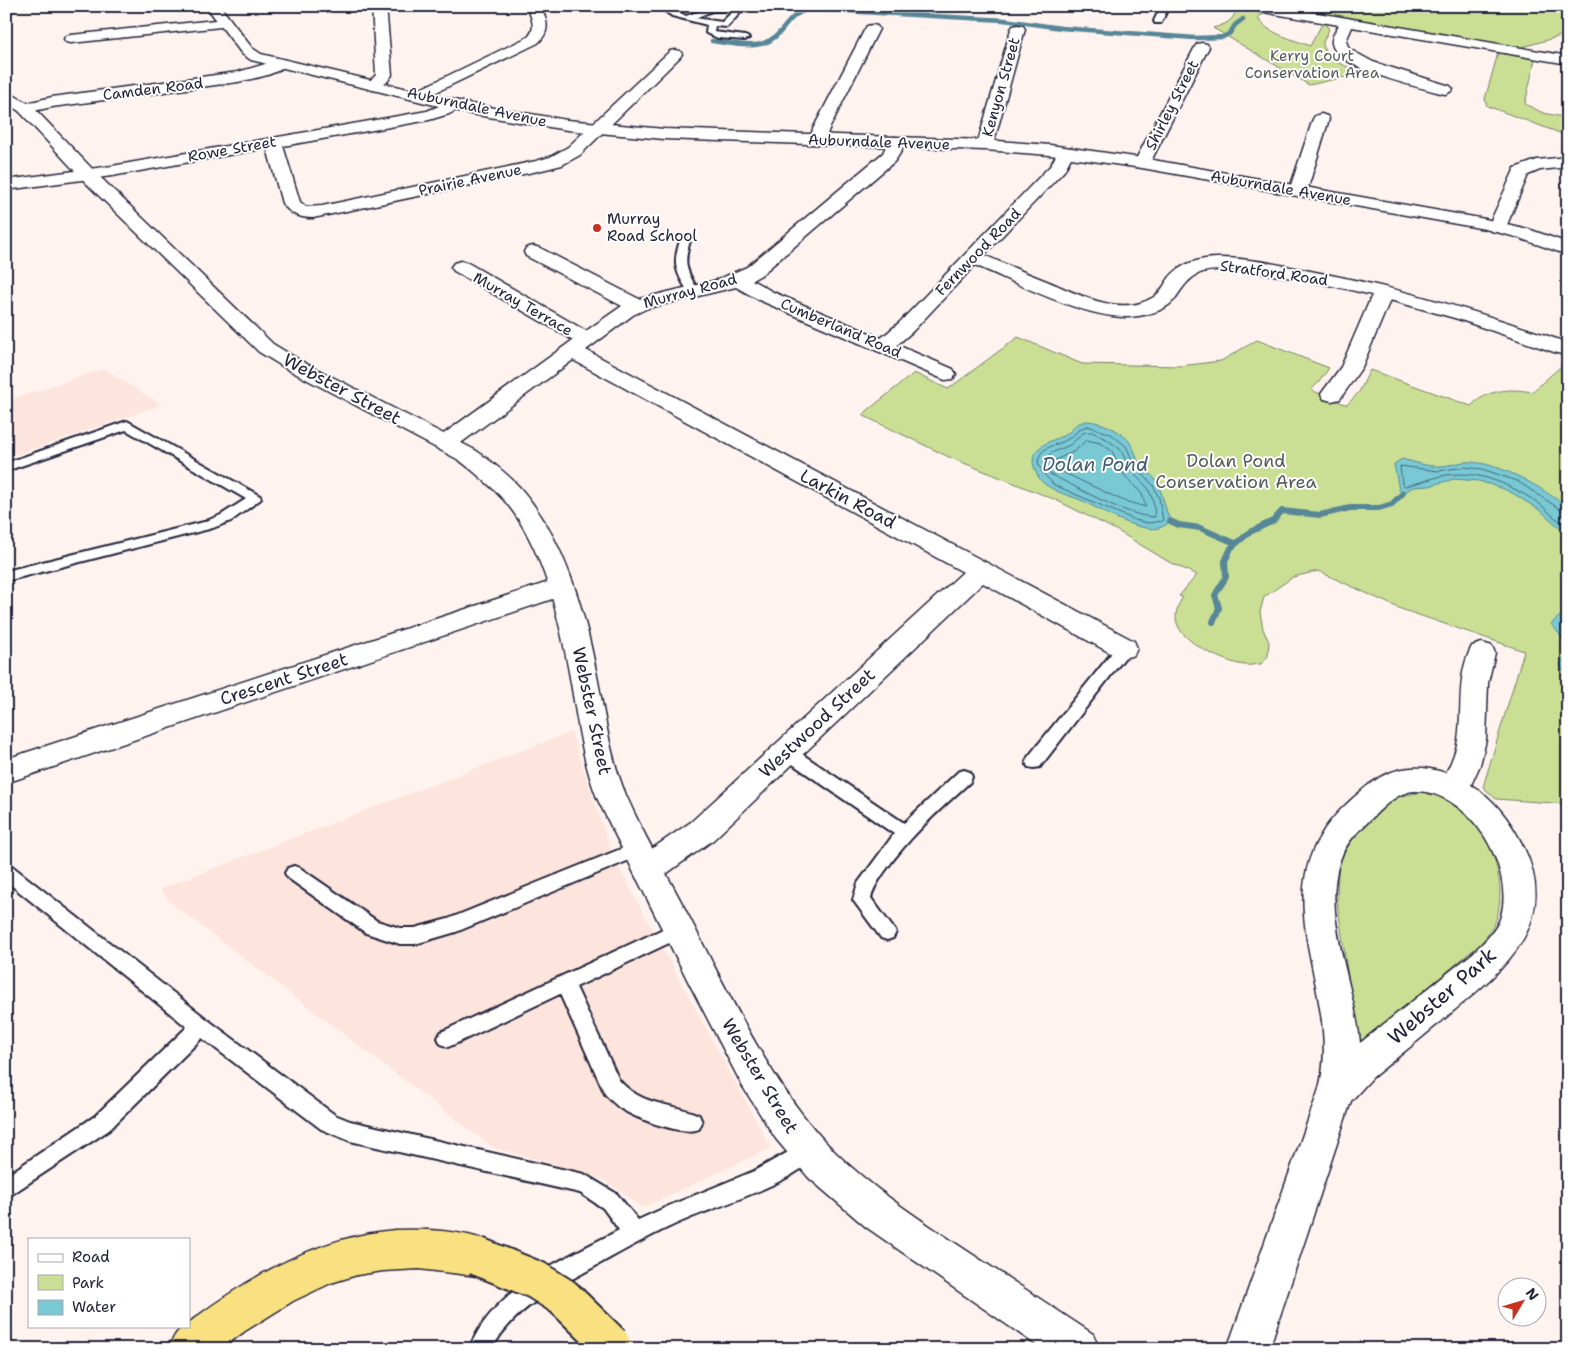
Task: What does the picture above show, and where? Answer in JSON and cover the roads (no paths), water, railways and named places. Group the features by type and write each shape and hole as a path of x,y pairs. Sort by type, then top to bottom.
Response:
{"highway":[{"path":"188,1349 215,1326 282,1285 347,1259 381,1252 414,1249 447,1250 477,1256 536,1280 563,1298 613,1346"}],"street":[{"name":"Auburndale Avenue","path":"213,6 247,51 262,59 491,113 597,128 672,134 985,145 1066,152 1142,163 1497,227 1568,249"},
{"path":"373,85 382,79 384,75 379,6"},
{"path":"417,96 533,40 539,34 541,28 534,6"},
{"path":"1251,6 1568,60"},
{"path":"1347,23 1338,42 1340,49 1347,56 1366,66 1445,89"},
{"path":"71,39 226,24"},
{"path":"818,140 821,129 872,29"},
{"name":"Kenyon Street","path":"985,145 1018,29"},
{"name":"Shirley Street","path":"1142,163 1202,47"},
{"name":"Prairie Avenue","path":"274,142 292,205 300,211 310,212 550,163 574,151 675,54"},
{"name":"Camden Road","path":"26,108 52,102 238,78 279,64"},
{"name":"Webster Street","path":"6,96 26,108 88,174 266,348 446,443 484,466 507,488 542,543 561,587 574,626 590,720 602,768 614,801 678,930 756,1074 783,1117 808,1151 844,1187 886,1219 1078,1349"},
{"name":"Rowe Street","path":"6,185 88,174 428,115 443,112 455,105"},
{"path":"1298,191 1321,118"},
{"name":"Murray Road","path":"446,443 615,317 636,305 658,298 738,280 761,266 889,157 894,150 895,142"},
{"name":"Fernwood Road","path":"884,346 906,327 974,258 1058,167 1066,152"},
{"path":"1497,227 1521,172 1537,165 1568,162"},
{"path":"533,252 636,305"},
{"name":"Stratford Road","path":"974,258 1078,301 1111,310 1135,310 1155,305 1164,299 1186,273 1201,266 1214,264 1237,265 1291,273 1383,292 1459,312 1561,348"},
{"name":"Murray Terrace","path":"461,266 578,345"},
{"name":"Cumberland Road","path":"738,280 766,296 884,346 944,374"},
{"path":"1332,394 1351,367 1383,292"},
{"name":"Larkin Road","path":"578,345 980,570 1124,648"},
{"name":"Westwood Street","path":"643,859 702,831 980,570"},
{"name":"Crescent Street","path":"6,771 561,587"},
{"path":"1454,789 1465,765 1472,740 1474,683 1482,653"},
{"name":"Webster Park","path":"1248,1349 1336,1092 1342,1065 1342,1038 1320,917 1320,888 1326,854 1346,824 1378,795 1394,784 1418,779 1435,782 1454,789 1480,808 1496,827 1509,848 1519,884 1519,906 1513,927 1507,938 1483,965 1360,1065 1336,1092"}],"lane":[{"path":"662,6 670,12 688,18 724,24 740,8 711,9 688,18"},
{"path":"1158,21 1165,6"},
{"path":"711,23 710,33 718,36 744,38"},
{"path":"685,241 678,262 693,290"},
{"path":"6,467 127,425 255,499 226,518 208,525 6,576"},
{"path":"1034,762 1124,648"},
{"path":"787,752 905,833"},
{"path":"887,932 866,906 862,894 882,860 905,833 964,777"},
{"path":"294,873 372,927 400,936 416,936 643,859"},
{"path":"6,871 201,1026 328,1122 350,1131 584,1184 610,1201 635,1233"},
{"path":"448,1038 678,930"},
{"path":"565,984 612,1088 618,1096 637,1108 692,1122"},
{"path":"6,1188 102,1123 201,1026"},
{"path":"480,1349 494,1321 526,1293 635,1233 680,1212 768,1176 787,1166 808,1151"}],"water":[{"name":"Dolan Pond","path":"1088,421 1112,428 1127,439 1140,465 1157,481 1170,521 1168,523 1153,529 1129,524 1083,501 1055,490 1040,479 1033,464 1033,458 1039,448 1067,434 1079,423"},
{"path":"1402,459 1435,466 1471,462 1496,467 1509,472 1535,485 1568,508 1568,529 1560,528 1541,511 1514,494 1479,481 1454,479 1429,486 1413,487 1403,493 1399,490 1394,464"},
{"path":"1560,616 1568,617 1568,675 1560,665 1567,651 1565,641 1551,624"}],"waterway":[{"path":"712,41 740,45 758,45 774,38 796,15 808,9 1004,20 1061,28 1195,38 1223,37 1230,33 1235,25 1243,19"},
{"path":"1213,622 1219,608 1215,595 1226,577 1225,561 1231,548 1250,532 1273,521 1282,511 1320,515 1350,508 1379,508 1392,504 1403,493"},
{"path":"1170,521 1179,525 1200,528 1235,543"}],"place":[{"name":"Murray Road School","path":"597,228"}],"park label":[{"name":"Kerry Court Conservation Area","path":"1312,64"},
{"name":"Dolan Pond Conservation Area","path":"1236,471"}]}
